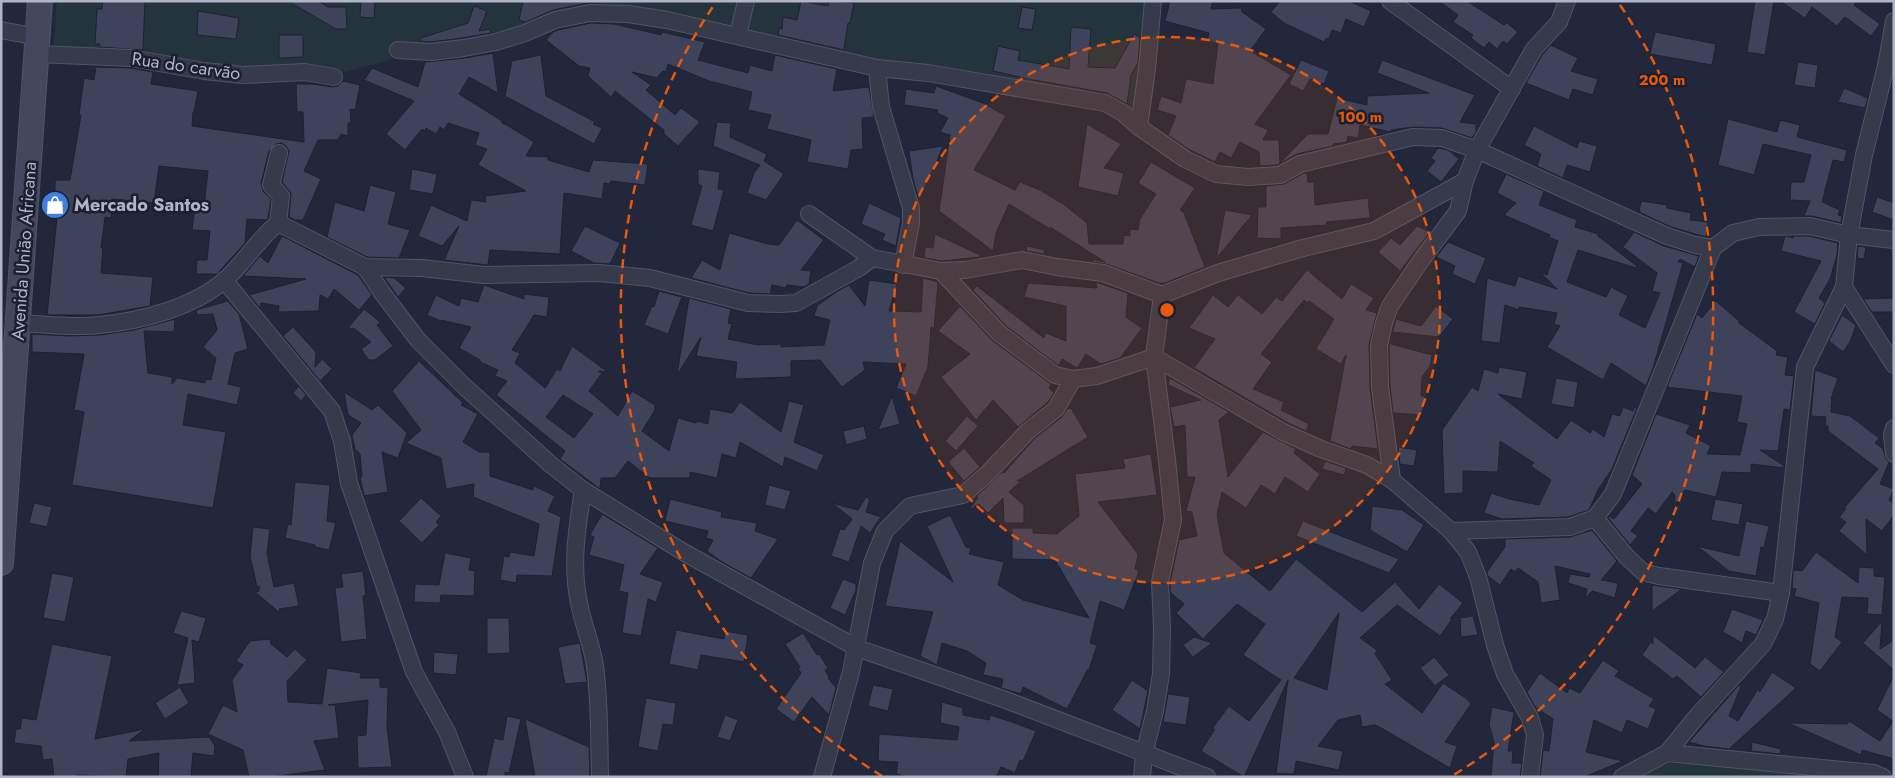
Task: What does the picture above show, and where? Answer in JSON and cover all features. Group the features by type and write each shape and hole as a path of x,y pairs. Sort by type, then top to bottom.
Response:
{"main road":[{"name":"Avenida União Africana","path":"1,563 40,1"}],"street":[{"path":"738,35 746,1"},
{"path":"1139,127 1147,69 1153,1"},
{"path":"1390,1 1512,89"},
{"path":"1392,480 1380,388 1379,345 1384,322 1390,306 1458,211 1465,181 1478,150 1534,50 1559,22 1567,1"},
{"path":"398,50 431,52 464,48 496,42 525,33 554,20 629,8 667,20 877,68 928,73 1105,103 1123,113 1139,127 1186,159 1216,174 1248,177 1280,175 1300,164 1413,136 1442,138 1478,150 1667,236 1695,245 1713,248"},
{"path":"1622,777 1666,753 1763,644 1774,618 1781,593 1805,367 1844,287 1849,235 1864,155 1890,68 1894,21"},
{"name":"Rua do carvão","path":"1,30 37,46 131,58 204,71 243,75 305,72 334,77"},
{"path":"877,68 881,107 911,208 911,223 902,265"},
{"path":"18,323 97,326 140,319 174,309 206,293 240,266 269,230 278,223 281,196 272,185 280,153"},
{"path":"809,214 872,258 902,265 941,271 966,270 1022,260 1103,273 1162,295 1218,273 1299,249 1374,231 1465,181"},
{"path":"278,223 365,267 422,268 484,275 600,272 650,278 748,302 780,304 796,302 811,295 872,258"},
{"path":"1451,531 1570,527 1595,518 1612,494 1713,248 1733,233 1759,227 1810,226 1849,235 1894,240"},
{"path":"365,267 418,340 550,464 583,490 685,553 856,648 1003,699 1207,777"},
{"path":"941,271 999,333 1055,375 1073,380 1097,376 1154,357 1283,432 1321,449 1367,465 1392,480 1451,531 1468,552 1478,577 1494,645 1505,674 1530,718 1535,735 1530,777"},
{"path":"224,280 332,411 342,441 349,483 414,672 447,732 465,777"},
{"path":"1844,287 1894,365"},
{"path":"1142,777 1144,754 1155,711 1161,674 1160,582 1173,520 1168,460 1154,357 1162,295"},
{"path":"822,777 849,682 872,563 885,531 910,506 962,496 988,473 1028,431 1056,409 1073,380"},
{"path":"1894,428 1892,435 1894,454"},
{"path":"583,490 575,542 575,577 579,605 589,635 595,666 599,709 600,777"},
{"path":"1595,518 1626,556 1643,572 1659,576 1781,593"},
{"path":"1666,753 1807,766 1874,774 1883,777"}],"shaded area":[{"path":"57,1 1162,1 1134,117 605,16 401,52 386,61 337,74 239,69 53,51"},
{"path":"1668,763 1784,766 1838,777 1634,777"}],"building":[{"path":"103,1 145,1 143,50 99,47 100,44 95,44 97,9 102,9"},
{"path":"288,1 318,1 328,7 346,7 347,29 336,29"},
{"path":"361,1 375,1 374,18 360,17"},
{"path":"523,1 601,1 601,3 588,3 553,10 526,22 519,20"},
{"path":"801,1 828,6 829,1 854,3 850,23 848,23 844,50 778,35 779,28 782,29 783,17 797,20"},
{"path":"1170,1 1213,1 1211,9 1241,8 1242,12 1266,29 1250,51 1291,75 1255,124 1268,130 1263,140 1279,140 1280,163 1308,134 1328,134 1337,98 1367,105 1367,96 1429,93 1377,73 1382,60 1475,95 1460,122 1476,124 1476,132 1472,138 1442,128 1413,127 1391,130 1390,132 1360,125 1358,138 1348,136 1347,142 1297,154 1277,165 1260,166 1259,152 1240,142 1231,158 1220,152 1215,162 1190,150 1168,135 1176,116 1157,110 1161,96 1181,103 1186,79 1213,84 1218,43 1207,41 1209,33 1165,21"},
{"path":"1280,1 1349,1 1371,11 1364,27 1346,19 1341,33 1332,30 1329,39 1326,38 1324,42 1284,23 1271,12"},
{"path":"1439,1 1467,1 1504,25 1507,23 1518,32 1507,44 1503,41 1497,49 1489,42 1484,48 1471,38 1473,35 1453,22 1458,15"},
{"path":"1755,1 1774,1 1765,55 1747,52"},
{"path":"1780,1 1857,1 1854,5 1880,24 1871,36 1845,17 1837,26 1812,7 1805,18"},
{"path":"474,6 487,11 479,31 490,29 491,33 431,42 420,41 421,38 468,23"},
{"path":"1022,7 1036,9 1032,30 1018,28"},
{"path":"198,11 239,18 236,39 197,35"},
{"path":"591,23 614,24 661,35 662,32 705,42 698,60 748,73 750,65 772,71 775,55 837,69 833,91 869,87 874,117 862,118 863,149 851,150 848,169 807,162 811,140 767,129 771,115 748,110 752,92 709,81 668,64 666,72 663,71 657,78 632,72 651,85 646,90 675,115 681,108 700,122 678,146 664,134 664,130 615,91 611,97 588,76 590,68 579,66 546,40 553,32 558,30"},
{"path":"1071,27 1091,29 1088,67 1115,68 1134,34 1140,37 1138,63 1131,75 1127,104 1107,93 993,71 998,46 1020,51 1018,60 1069,69"},
{"path":"1655,32 1716,44 1712,65 1650,54"},
{"path":"279,35 303,35 303,57 279,58"},
{"path":"1551,45 1578,58 1571,71 1598,79 1593,95 1573,89 1569,100 1526,83 1542,55"},
{"path":"493,53 498,93 469,77 459,94 534,142 526,156 548,157 548,160 589,172 593,160 648,164 645,185 611,181 610,184 604,183 602,199 564,193 560,254 490,250 488,265 444,260 459,226 442,246 418,236 431,205 467,221 471,200 486,202 485,196 526,191 478,165 487,149 475,145 479,133 448,123 444,130 440,127 436,134 426,128 425,131 422,129 405,150 386,134 414,101 364,80 372,68 418,87 425,62"},
{"path":"541,55 546,96 595,122 593,124 602,128 594,144 505,96 512,61"},
{"path":"1301,60 1329,71 1324,84 1310,79 1303,91 1289,84"},
{"path":"1798,62 1818,65 1815,88 1794,85"},
{"path":"96,67 130,68 153,72 151,84 198,91 192,126 304,142 303,112 297,112 296,84 333,87 338,86 343,81 360,85 355,110 350,109 351,123 348,123 348,136 341,134 338,140 318,140 304,171 321,179 303,220 295,220 289,217 291,193 282,182 289,151 282,143 276,144 269,151 261,183 263,191 271,199 267,220 247,219 245,243 217,274 196,274 197,260 207,260 210,231 192,230 195,206 204,207 208,171 159,166 154,203 112,199 111,218 105,217 101,248 103,248 101,273 153,277 150,306 98,315 47,315 57,217 47,216 49,201 55,202 55,180 70,180 81,115 79,115 84,78 94,80"},
{"path":"936,86 983,103 1006,116 974,170 1015,190 1020,182 1040,190 1063,204 1087,223 1089,244 1123,244 1124,235 1130,236 1130,229 1138,230 1140,219 1156,194 1138,183 1151,162 1195,188 1180,210 1184,213 1205,267 1165,283 1159,283 1106,264 1093,262 1092,259 1105,262 1050,227 1050,229 1009,204 996,233 993,251 939,211 950,135 940,132 948,118 937,113 938,110 904,105 906,89 934,93"},
{"path":"1844,88 1868,98 1865,108 1838,102"},
{"path":"1728,119 1777,132 1780,120 1800,125 1797,137 1847,150 1844,162 1833,160 1822,202 1840,210 1838,215 1842,216 1841,223 1804,216 1810,201 1790,200 1791,182 1804,182 1811,155 1763,144 1754,175 1718,165"},
{"path":"717,122 731,123 730,137 767,154 764,161 784,174 766,200 747,193 754,173 760,165 713,146"},
{"path":"1087,124 1121,144 1104,168 1124,173 1118,196 1078,187"},
{"path":"1534,126 1577,148 1579,141 1597,146 1590,172 1567,165 1563,178 1537,166 1541,154 1524,145"},
{"path":"943,146 919,200 913,179 909,151"},
{"path":"1438,148 1448,150 1459,159 1441,182 1427,171 1435,161 1431,158"},
{"path":"412,169 437,174 433,194 409,190"},
{"path":"698,169 720,172 718,189 724,190 713,231 691,225 702,186 698,184"},
{"path":"1307,173 1308,182 1314,182 1315,205 1368,198 1370,218 1326,222 1327,225 1281,228 1281,239 1257,238 1258,207 1266,207 1266,186 1284,184"},
{"path":"1506,174 1544,191 1539,205 1577,220 1575,227 1598,234 1598,236 1637,266 1636,268 1578,250 1567,282 1606,297 1611,287 1628,296 1619,315 1645,328 1660,293 1652,291 1657,273 1623,247 1634,232 1664,246 1699,256 1695,267 1680,259 1678,262 1683,263 1653,368 1646,386 1611,363 1603,380 1547,347 1560,326 1554,324 1557,313 1519,307 1519,310 1505,305 1500,343 1481,341 1487,278 1515,286 1518,276 1557,289 1540,272 1547,275 1558,241 1549,237 1550,235 1504,215 1516,203 1497,193"},
{"path":"370,185 396,192 388,224 410,230 399,258 367,257 327,237 335,202 364,211"},
{"path":"1877,197 1894,203 1894,220 1872,212"},
{"path":"1641,201 1667,205 1667,208 1691,213 1690,220 1708,222 1706,237 1671,227 1639,212"},
{"path":"869,203 901,218 896,246 882,240 885,234 861,224"},
{"path":"1225,210 1252,215 1216,259"},
{"path":"797,220 824,240 801,270 811,271 809,284 804,287 787,285 786,288 772,285 770,294 749,293 691,278 702,260 720,270 729,233 768,244 779,245"},
{"path":"585,226 620,243 610,264 594,263 571,251"},
{"path":"1417,226 1430,232 1400,271 1378,252 1391,238 1400,245"},
{"path":"935,234 980,255 980,257 942,261 924,258 925,247 933,248"},
{"path":"282,236 358,275 372,295 359,310 334,289 328,299 320,295 319,311 278,312 279,306 261,303 260,308 249,295 306,279 243,276 260,256 268,263"},
{"path":"1785,236 1793,238 1793,236 1809,236 1838,243 1837,255 1830,279 1819,298 1825,303 1815,324 1794,312 1821,261 1781,251"},
{"path":"1448,242 1486,258 1475,284 1452,274 1455,266 1436,257"},
{"path":"1027,246 1045,250 1044,254 1026,251"},
{"path":"1858,246 1866,247 1864,259 1857,258"},
{"path":"1307,270 1342,299 1351,284 1374,298 1366,310 1377,313 1369,345 1370,388 1378,449 1352,446 1351,449 1330,441 1346,355 1341,364 1316,349 1334,319 1309,301 1308,303 1304,300 1261,354 1272,362 1253,389 1284,402 1281,410 1309,424 1306,431 1288,423 1194,368 1215,339 1189,328 1213,295 1228,307 1238,295 1262,314 1276,297 1282,301"},
{"path":"384,277 394,278 406,288 398,297"},
{"path":"923,278 938,282 934,329 931,327 928,367 916,396 896,388 906,364 863,362 865,370 842,387 820,360 791,361 791,377 735,379 737,362 696,356 701,337 677,375 689,298 731,309 728,323 732,324 728,339 758,345 781,344 781,347 824,345 830,320 814,316 817,306 836,292 849,285 865,306 869,280 897,284 889,311 921,312"},
{"path":"1096,282 1128,293 1126,317 1142,328 1120,358 1101,364 1086,354 1077,368 1062,359 1059,366 1006,326 973,290 977,286 1044,338 1046,333 1066,341 1066,306 1024,297 1028,283 1097,288"},
{"path":"484,285 524,299 524,294 549,297 547,317 534,315 512,350 520,353 515,363 545,388 557,369 560,371 572,346 608,372 598,371 602,373 589,391 618,416 632,391 655,405 655,410 642,431 669,451 678,418 708,424 710,409 732,413 740,402 781,432 789,401 804,405 794,442 824,455 817,471 785,457 783,467 740,442 736,458 722,454 717,478 690,472 690,478 650,478 628,461 615,478 601,478 600,489 560,459 565,451 496,395 507,381 495,376 498,370 480,362 480,360 459,348 471,327 441,321 427,315 436,295 459,306 461,298 478,302","holes":["563,395 593,414 574,438 546,417"]},
{"path":"659,291 682,297 668,334 644,325 652,306 654,307"},
{"path":"1894,298 1894,312 1872,312 1863,299"},
{"path":"228,301 239,314 248,349 235,353 228,384 241,387 237,405 188,394 183,425 226,432 213,508 72,485 84,412 74,410 84,354 32,352 32,334 100,335 134,330 175,319 174,332 144,331 148,373 172,377 172,384 177,378 205,383 206,379 211,380 216,358 203,347 217,330 213,314 197,315 196,310"},
{"path":"1716,301 1739,323 1777,351 1776,355 1788,357 1785,375 1794,376 1790,410 1784,409 1778,451 1760,450 1784,466 1784,468 1751,464 1751,473 1722,472 1716,497 1685,490 1675,505 1675,495 1672,492 1656,514 1648,508 1631,531 1638,536 1630,545 1608,518 1609,516 1614,519 1642,484 1632,475 1656,414 1690,425 1686,433 1711,446 1707,454 1740,455 1747,424 1737,422 1742,396 1667,387 1697,314 1702,318"},
{"path":"960,306 993,341 1051,384 1049,388 1054,393 1048,402 1018,427 993,400 976,420 941,377 970,354 938,331"},
{"path":"1436,306 1453,319 1439,337 1393,332 1391,344 1432,355 1430,366 1422,377 1421,396 1425,396 1422,415 1393,413 1389,346 1396,319 1421,326"},
{"path":"364,309 380,322 377,325 393,346 375,360 369,360 361,349 371,342 355,329 348,328"},
{"path":"1842,315 1856,325 1850,342 1843,352 1829,341"},
{"path":"293,327 316,352 315,367 322,359 332,369 320,381 283,336"},
{"path":"419,361 463,403 461,405 478,414 463,442 479,452 490,452 490,476 533,490 534,486 555,496 548,511 561,517 552,576 517,575 516,583 500,580 504,556 509,557 510,552 534,556 539,524 473,497 474,484 446,489 441,458 406,443 421,430 392,391"},
{"path":"1499,367 1527,372 1522,399 1498,394 1557,439 1571,420 1590,433 1593,429 1604,437 1612,414 1620,416 1623,407 1633,411 1634,407 1637,408 1612,469 1598,490 1589,510 1568,517 1502,519 1484,513 1491,493 1539,505 1551,480 1531,466 1534,463 1500,441 1498,472 1463,471 1463,493 1444,494 1442,430 1472,387 1478,391 1484,369 1498,373"},
{"path":"1815,370 1838,378 1831,399 1831,412 1850,416 1879,438 1875,443 1883,449 1889,462 1880,484 1894,489 1889,500 1894,504 1894,515 1882,531 1866,519 1867,555 1839,531 1846,522 1839,517 1846,509 1844,508 1878,469 1828,431 1828,426 1825,425 1826,417 1811,416"},
{"path":"1170,378 1229,412 1219,420 1228,477 1263,432 1296,449 1294,453 1320,474 1308,492 1285,477 1275,494 1261,485 1246,508 1222,492 1217,515 1224,553 1270,591 1296,559 1362,612 1395,582 1419,609 1439,584 1463,603 1450,619 1453,618 1440,636 1397,605 1360,638 1377,650 1375,654 1392,680 1385,684 1422,713 1443,683 1467,699 1471,704 1445,742 1457,746 1450,768 1376,725 1362,727 1360,715 1338,720 1318,746 1343,751 1339,770 1296,761 1294,774 1276,773 1288,680 1244,777 1201,751 1215,729 1212,729 1229,706 1249,721 1281,680 1243,655 1265,624 1237,604 1203,639 1176,613 1184,604 1170,592 1170,583 1179,540 1197,536 1192,512 1186,511 1195,477 1187,477 1185,425 1174,427 1170,407 1201,400 1168,385","holes":["1339,613 1327,690 1294,678"]},
{"path":"1556,378 1578,382 1574,408 1551,404"},
{"path":"299,386 306,395 301,401 293,393"},
{"path":"344,392 372,410 378,405 407,433 398,458 382,452 388,492 364,496 360,477 362,477 360,454 355,449 352,435 361,423 348,415"},
{"path":"892,396 900,424 878,430"},
{"path":"1071,408 1088,437 1017,481 1022,480 1009,492 1024,505 1024,523 1004,523 1003,498 988,513 979,504 970,508 978,498 977,496 1002,472 1004,473 1035,438 1062,417 1067,409"},
{"path":"967,416 978,426 956,451 945,441"},
{"path":"864,426 867,439 846,445 843,431"},
{"path":"1398,447 1417,450 1414,466 1400,464"},
{"path":"964,448 980,467 964,481 948,462"},
{"path":"1151,454 1157,495 1098,502 1138,554 1135,569 1139,571 1124,610 1100,601 1090,643 1097,645 1089,670 1067,709 1023,687 1021,694 1001,688 1003,679 983,675 986,663 967,651 942,643 937,665 920,656 933,612 885,606 900,541 953,582 927,526 950,515 966,547 971,548 969,554 1004,562 998,585 1023,600 1089,618 1055,560 1012,559 1012,528 1033,528 1033,533 1057,534 1079,516 1075,474 1125,468 1123,459"},
{"path":"1325,461 1346,468 1344,475 1322,469"},
{"path":"295,482 330,485 327,521 336,523 329,550 285,538 288,524 291,525"},
{"path":"769,485 791,491 785,510 765,505"},
{"path":"866,497 870,499 866,512 881,517 870,533 861,526 849,562 831,556 840,529 844,530 852,519 832,503 858,510"},
{"path":"421,498 441,516 436,522 439,525 422,543 399,521"},
{"path":"670,499 722,512 721,517 757,523 755,531 778,539 751,578 722,562 707,551 713,540 706,538 708,531 665,521"},
{"path":"1715,499 1743,504 1739,525 1711,520"},
{"path":"34,503 52,507 47,527 29,523"},
{"path":"1372,506 1402,510 1424,525 1407,552 1370,530"},
{"path":"602,514 658,548 640,574 663,582 656,602 648,599 641,636 622,633 628,593 619,591 624,565 589,555 594,537 590,535"},
{"path":"1303,521 1399,559 1389,573 1296,536"},
{"path":"1746,521 1769,526 1764,548 1761,547 1756,576 1729,571 1697,546 1739,556"},
{"path":"253,527 270,529 267,553 274,587 294,583 299,606 279,609 280,613 255,592 259,591 259,586 257,587 250,556"},
{"path":"1592,530 1617,561 1601,580 1618,583 1615,598 1592,591 1585,598 1587,589 1568,583 1570,574 1589,577 1590,574 1555,566 1560,600 1541,603 1538,582 1518,568 1515,572 1511,569 1500,585 1488,576 1487,572 1505,547 1505,539 1570,537"},
{"path":"1816,552 1858,583 1859,567 1874,568 1874,576 1885,577 1882,615 1867,614 1868,598 1842,597 1835,637 1842,642 1820,671 1810,664 1819,603 1794,596 1796,589 1792,588 1793,571 1802,571"},
{"path":"445,553 471,558 469,570 475,571 474,596 441,595 440,603 414,602 415,584 439,585"},
{"path":"363,571 366,595 363,596 367,639 341,642 335,588 343,587 341,574"},
{"path":"52,573 74,577 65,622 43,618"},
{"path":"843,579 856,584 856,590 845,615 830,608"},
{"path":"1652,585 1658,586 1682,589 1652,611"},
{"path":"1732,609 1763,620 1756,635 1746,631 1742,643 1723,632"},
{"path":"181,611 206,618 199,642 192,640 195,683 177,685 188,638 173,633"},
{"path":"1473,616 1478,635 1461,637 1460,618"},
{"path":"487,618 509,618 510,653 487,654"},
{"path":"1882,621 1880,649 1894,640 1894,670 1863,643"},
{"path":"676,630 724,639 725,631 748,635 744,662 701,655 698,670 669,664"},
{"path":"803,633 828,668 825,670 828,678 836,688 829,715 812,697 794,722 776,709 801,673 798,668 800,667 785,644"},
{"path":"1653,635 1695,668 1705,657 1724,672 1701,697 1677,676 1673,679 1642,655 1651,642 1653,644"},
{"path":"1194,637 1212,643 1193,657 1183,645"},
{"path":"270,639 271,644 287,657 295,649 307,660 287,681 288,702 322,704 327,668 361,673 360,678 380,678 380,687 388,688 387,728 392,767 358,768 357,736 366,735 368,700 328,705 335,705 339,738 314,741 325,770 268,777 249,777 243,750 208,734 223,705 237,712 232,680 243,665 236,661 250,641"},
{"path":"580,643 587,682 565,684 558,647"},
{"path":"52,644 112,656 95,739 145,729 129,741 209,737 215,746 214,756 193,753 191,777 158,777 159,753 128,759 126,777 77,775 77,777 54,777 52,759 43,760 41,746 14,743 16,729 20,729 22,718 36,720"},
{"path":"434,652 458,654 456,675 433,673"},
{"path":"1434,657 1449,675 1435,686 1420,668"},
{"path":"1603,660 1619,671 1615,676 1654,699 1649,706 1656,709 1648,729 1627,720 1622,733 1594,720 1586,752 1623,761 1584,777 1540,777 1543,750 1549,751 1553,719 1535,707 1527,692 1540,673 1567,693 1569,688 1580,693"},
{"path":"1772,672 1796,688 1729,749 1689,742 1739,685 1741,686 1729,716 1738,721 1758,689 1760,692"},
{"path":"1894,675 1894,759 1862,750 1861,755 1788,723 1847,724 1849,721 1880,741 1893,721 1877,710"},
{"path":"1132,680 1148,691 1140,729 1112,710"},
{"path":"873,685 893,689 888,711 868,706"},
{"path":"180,687 189,703 165,719 155,703"},
{"path":"1168,694 1190,697 1186,725 1163,722"},
{"path":"646,698 676,703 673,725 663,724 658,751 638,747"},
{"path":"942,702 963,708 963,715 989,720 990,715 1036,731 1023,761 1020,760 1015,773 1001,767 996,777 907,777 896,774 898,762 878,761 879,734 957,740 959,727 940,723"},
{"path":"1492,707 1514,712 1508,751 1513,751 1512,763 1522,763 1520,777 1491,777 1494,742 1489,724"},
{"path":"725,715 738,720 730,741 717,737"},
{"path":"507,716 521,719 509,773 505,772 505,777 486,777 494,738 503,740"},
{"path":"525,719 589,747 590,777 535,777"},
{"path":"1752,742 1781,749 1780,754 1751,751"}],"place":[{"name":"Mercado Santos","path":"55,205"}]}
